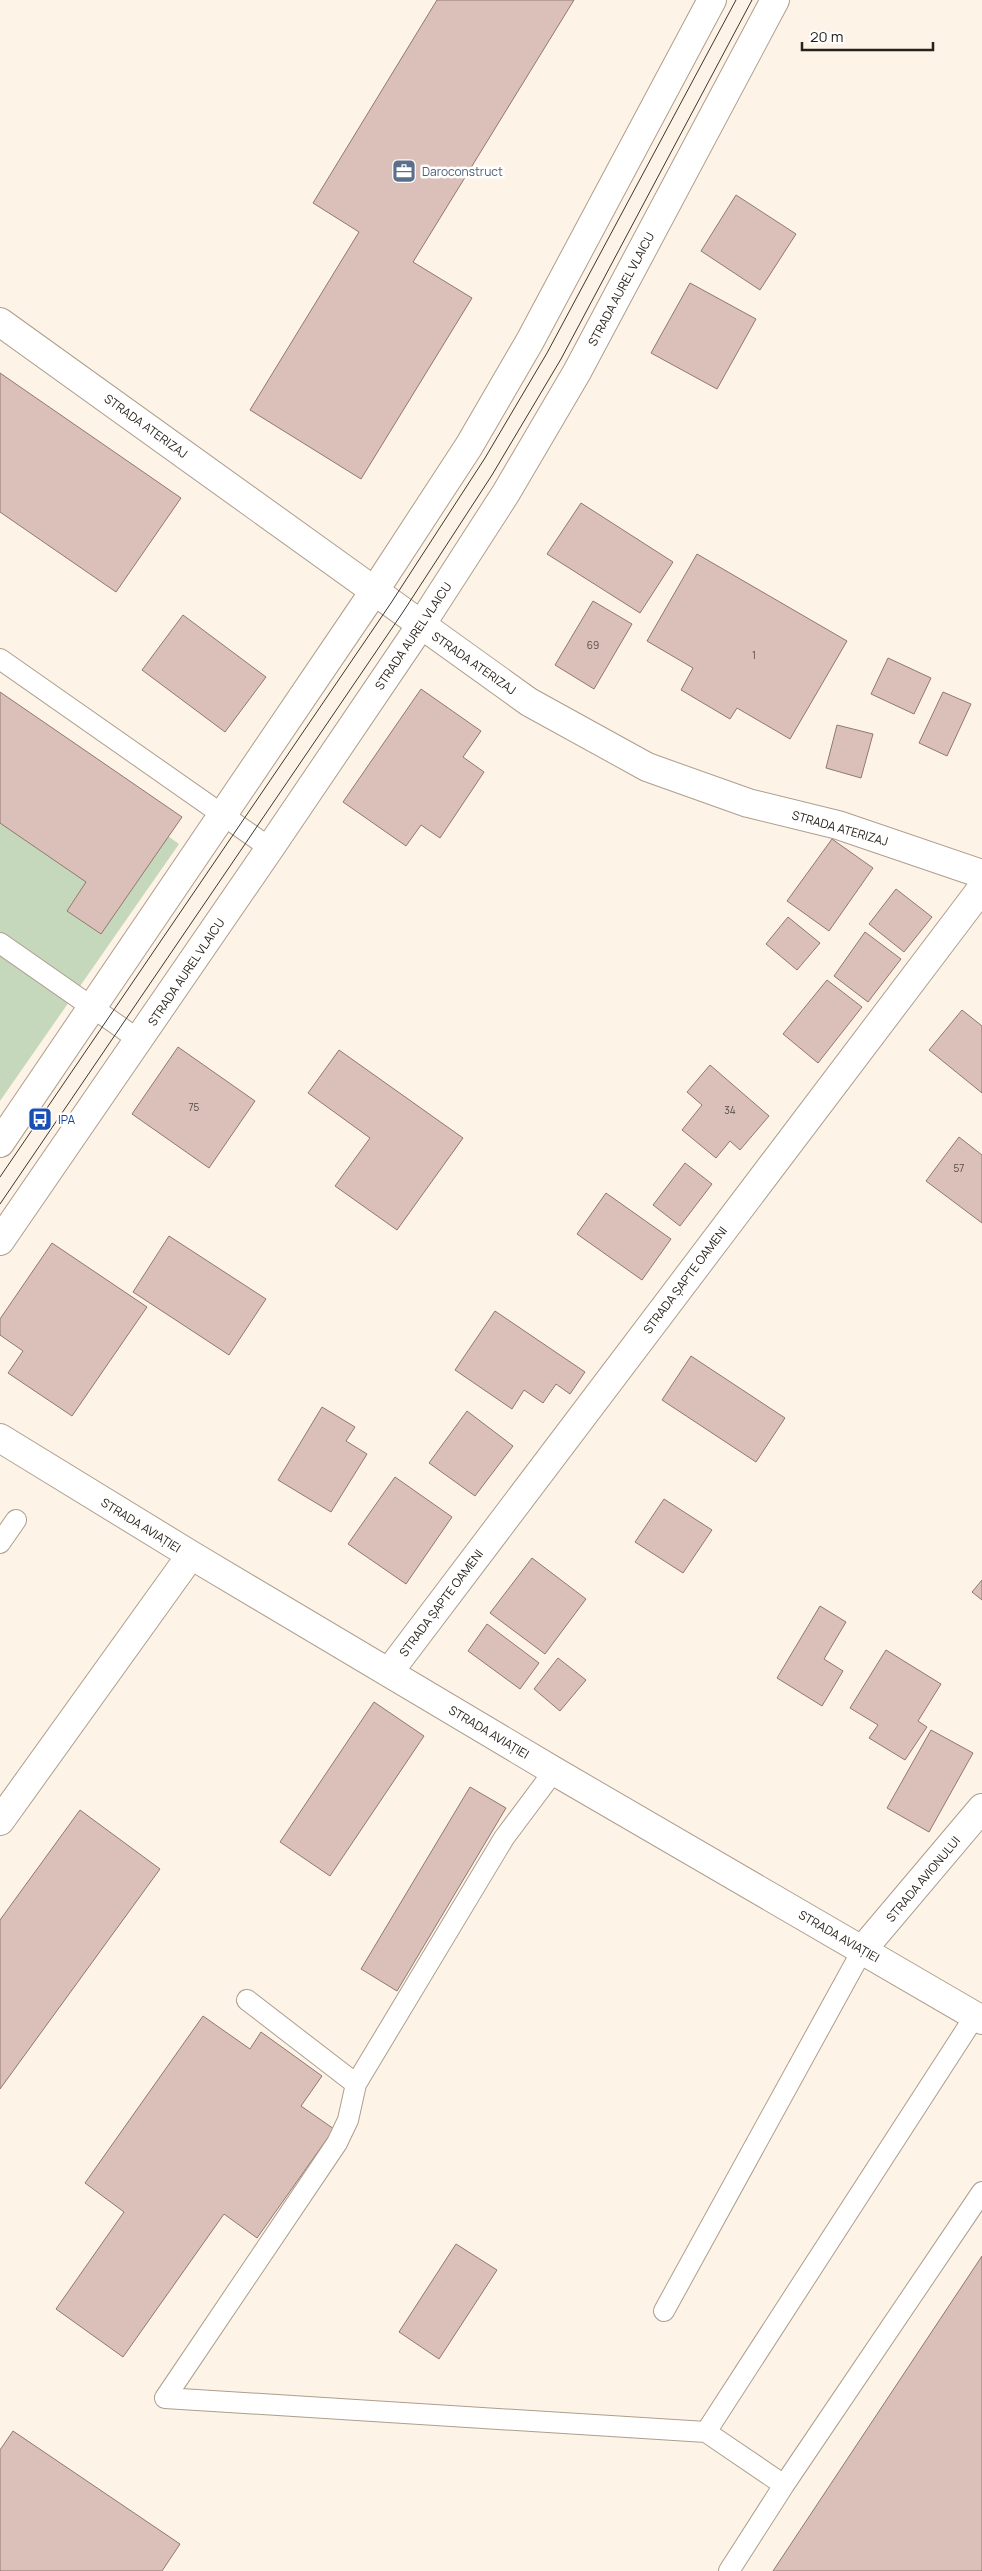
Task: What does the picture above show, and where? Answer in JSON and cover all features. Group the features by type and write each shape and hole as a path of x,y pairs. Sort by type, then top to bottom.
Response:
{"street":[{"path":"0,1143 94,1008 375,590 469,446 530,341 712,0"},
{"name":"STRADA AUREL VLAICU","path":"0,1241 421,625 506,493 577,372 775,0"},
{"name":"STRADA ATERIZAJ","path":"0,322 529,702 647,767 748,803 838,824 982,874"},
{"name":"STRADA ȘAPTE OAMENI","path":"389,1672 982,888"},
{"name":"STRADA AVIAȚIEI","path":"0,1438 191,1555 554,1771 979,2018"},
{"path":"0,1821 191,1555"},
{"name":"STRADA AVIONULUI","path":"863,1949 982,1808"}],"lane":[{"path":"0,658 270,848"},
{"path":"0,943 139,1040"},
{"path":"0,1543 16,1520"},
{"path":"554,1771 504,1838 356,2084 348,2120 337,2143 165,2398 706,2432 784,2485"},
{"path":"664,2311 863,1949"},
{"path":"247,2000 356,2084"},
{"path":"706,2432 979,2018"},
{"path":"729,2571 784,2485 982,2192"}],"green space":[{"path":"0,715 179,844 0,1101"}],"building":[{"path":"437,0 574,0 413,262 472,298 361,479 250,410 359,232 313,203"},
{"path":"736,195 796,234 760,290 701,251"},
{"path":"690,283 756,319 717,389 651,353"},
{"path":"0,373 181,498 116,592 0,512"},
{"path":"581,503 673,562 640,613 547,554"},
{"path":"697,554 847,641 790,739 737,708 730,719 681,690 693,668 647,641"},
{"path":"593,601 632,624 594,689 555,665"},
{"path":"183,615 266,677 225,732 142,670"},
{"path":"888,658 931,678 914,714 871,694"},
{"path":"421,689 481,731 463,757 484,772 440,838 421,825 406,846 343,802"},
{"path":"0,692 182,817 101,934 67,911 86,882 0,823"},
{"path":"943,692 971,704 947,756 919,743"},
{"path":"837,725 873,734 861,778 826,768"},
{"path":"832,839 873,868 829,931 787,901"},
{"path":"896,889 932,917 904,952 869,924"},
{"path":"788,917 820,943 797,970 766,944"},
{"path":"865,932 901,959 868,1002 834,976"},
{"path":"827,980 862,1007 818,1063 783,1034"},
{"path":"962,1010 982,1026 982,1093 929,1050"},
{"path":"178,1047 255,1101 209,1168 132,1114"},
{"path":"339,1050 463,1138 397,1230 335,1186 370,1138 308,1093"},
{"path":"710,1065 769,1116 740,1150 730,1141 716,1158 682,1130 702,1105 687,1092"},
{"path":"959,1137 982,1155 982,1223 926,1181"},
{"path":"685,1163 712,1184 680,1226 653,1205"},
{"path":"606,1193 671,1239 642,1280 577,1234"},
{"path":"169,1236 266,1299 229,1355 133,1292"},
{"path":"52,1243 147,1307 72,1416 8,1373 23,1351 0,1335 0,1319"},
{"path":"495,1311 585,1372 570,1394 556,1384 543,1403 524,1390 512,1409 455,1370"},
{"path":"691,1356 785,1418 756,1462 662,1400"},
{"path":"322,1407 355,1427 346,1441 367,1454 331,1512 278,1480"},
{"path":"467,1411 513,1446 475,1496 429,1463"},
{"path":"395,1477 452,1517 406,1584 348,1544"},
{"path":"664,1499 712,1530 683,1573 635,1542"},
{"path":"532,1558 586,1599 545,1654 490,1613"},
{"path":"982,1580 982,1600 972,1592"},
{"path":"820,1606 846,1622 824,1659 843,1671 822,1706 777,1678"},
{"path":"487,1624 539,1663 520,1689 468,1651"},
{"path":"886,1650 941,1684 918,1721 927,1727 905,1760 869,1738 878,1725 850,1708"},
{"path":"558,1658 586,1680 560,1711 534,1689"},
{"path":"374,1702 424,1736 330,1876 280,1842"},
{"path":"931,1730 973,1753 929,1832 887,1808"},
{"path":"470,1787 506,1808 397,1991 361,1969"},
{"path":"80,1810 160,1869 0,2089 0,1920"},
{"path":"203,2016 250,2049 261,2032 322,2076 301,2106 334,2129 257,2238 224,2214 123,2357 56,2309 124,2212 85,2183"},
{"path":"456,2244 497,2270 439,2359 399,2332"},
{"path":"982,2256 982,2571 773,2571"},
{"path":"13,2431 180,2544 162,2571 0,2571 0,2450"}],"tram line":[{"path":"0,1177 391,603 485,458 547,353 736,0"},
{"path":"0,1204 403,612 492,475 561,359 752,0"}],"place":[{"name":"Daroconstruct","path":"404,171"},
{"name":"IPA","path":"40,1119"}]}
